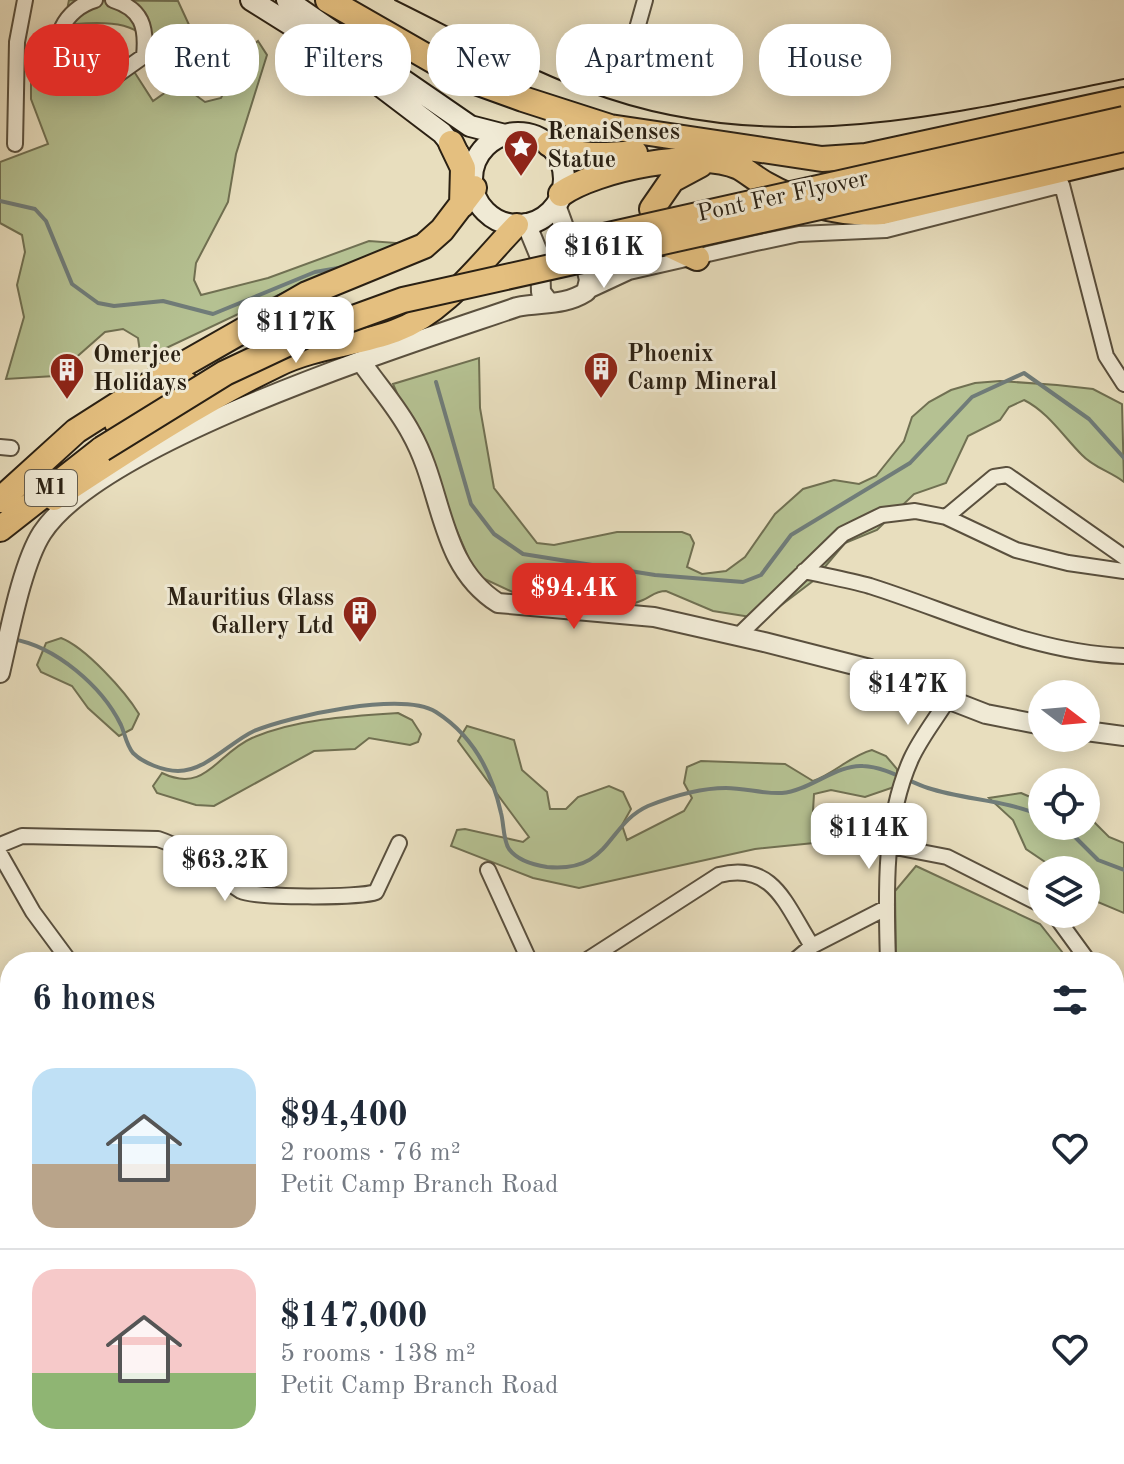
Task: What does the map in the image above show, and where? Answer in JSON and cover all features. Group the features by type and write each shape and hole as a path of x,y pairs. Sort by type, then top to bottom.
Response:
{"highway":[{"path":"328,0 462,77 610,127 822,159 866,156 1124,100"},
{"name":"Pont Fer Flyover","path":"99,442 298,321 401,284 1124,119"},
{"name":"Pont Fer Flyover","path":"99,442 225,373 304,336 403,300 1124,139"},
{"path":"3,516 76,431 156,380 307,294 424,246 470,189 451,143"},
{"path":"549,144 572,155 589,157 677,149 770,151"},
{"path":"559,199 602,173 709,160 737,167 795,200 849,215 882,212 1124,155"},
{"path":"697,258 661,241 652,209 672,180 709,160"},
{"name":"M1","path":"3,516 99,442"}],"main road":[{"path":"251,0 342,57 451,143 470,189 489,214 521,224"},
{"path":"0,541 30,514 175,419 221,394 282,362 394,331 416,321 437,308 521,224 546,216 559,199 564,176 561,162 549,144 528,134 505,135 470,126 287,0"},
{"path":"470,189 486,146 505,135"}],"street":[{"path":"15,144 17,42 25,0"},
{"path":"95,0 73,10 61,25 60,44 72,67 84,74 113,78 144,56 146,38 144,22 136,12 113,0"},
{"path":"638,24 645,0"},
{"path":"544,293 564,303 629,272 799,234 886,230 1062,185 1106,356 1124,384"},
{"path":"559,199 569,241 586,267 589,280 586,292"},
{"path":"521,224 540,257 544,293"},
{"path":"586,267 629,272"},
{"path":"0,673 42,533 100,479 193,430 362,363 517,307 544,293"},
{"path":"362,363 412,434 460,569 478,590 498,603 654,617 870,669 947,701 986,714 1028,722"},
{"path":"946,517 994,477 1007,475 1124,557"},
{"path":"738,636 843,534 861,522 882,515 915,511 946,517 1016,550 1124,571"},
{"path":"804,571 868,585 1037,644 1087,655 1124,656"},
{"path":"888,952 886,908 890,846 902,787 907,771 947,701"},
{"path":"1100,733 1124,736"},
{"path":"0,845 22,836 158,839 179,846 245,893 269,897 376,892 399,843"},
{"path":"890,846 947,857 1028,898"},
{"path":"0,854 33,912 63,952"},
{"path":"488,870 525,952"},
{"path":"600,952 719,875 734,871 750,871 771,884 812,946"},
{"path":"805,952 886,908"},
{"path":"1064,928 1082,952"}],"green space":[{"path":"69,0 178,1 189,24 145,24 145,37 129,28 129,24 75,24 67,10"},
{"path":"259,43 267,55 259,81"},
{"path":"129,71 135,73 145,89 145,96 150,96 153,101 160,96 197,96 205,102 254,96 236,154 228,202 196,263 194,280 201,295 268,278 369,241 397,243 383,257 285,292 160,351 140,352 138,338 123,329 105,332 55,376 6,379 24,317 17,285 25,252 22,235 0,223 0,162 48,144 31,96 129,96"},
{"path":"479,358 480,408 494,488 537,543 554,545 617,532 682,532 690,535 694,543 687,567 702,574 726,571 745,557 775,514 803,489 834,480 859,484 876,476 904,441 912,417 929,402 951,390 975,383 1000,381 1093,389 1122,404 1124,482 1086,459 1048,418 1024,400 1009,407 1000,420 968,436 946,483 914,494 877,530 845,543 813,581 763,619 713,611 666,591 626,605 601,602 577,591 563,597 519,595 476,575 393,384"},
{"path":"61,638 93,660 124,694 139,714 132,729 119,736 88,708 72,686 41,672 37,665 46,643"},
{"path":"398,713 412,720 421,734 418,742 410,745 369,738 355,749 314,751 214,806 196,805 157,793 153,786 162,773 190,779 200,775 252,738 287,726"},
{"path":"467,726 514,740 522,770 547,792 550,809 566,809 578,797 609,786 623,792 631,809 622,825 627,840 684,811 692,798 684,783 687,767 701,761 785,764 813,781 872,750 886,756 897,769 897,786 865,797 831,790 814,794 813,811 856,834 824,842 755,849 579,888 533,878 451,846 457,830 465,829 523,842 529,837 458,741"},
{"path":"1021,793 1028,796 1028,840 1100,840 1100,828 1109,837 1124,843 1124,913 1100,903 1100,856 1036,856 1026,849 1013,820 989,798"},
{"path":"916,866 1028,918 1028,928 1043,928 1062,952 896,952 895,891"}],"waterway":[{"path":"0,201 35,209 46,221 72,284 98,303 114,306 163,301 213,314 315,272 344,267"},
{"path":"436,382 471,504 494,534 523,554 655,575 743,582 761,575 791,535 910,463 972,397 1024,373 1089,419 1124,458"},
{"path":"12,639 44,650 76,670 113,710 133,753 148,763 172,771 198,766 254,731 319,713 398,704 420,706 436,712 470,743 486,769 497,798 509,849 521,859 547,867 584,863 606,846 634,814 667,799 716,788 782,793 853,767 880,769 928,788 1028,811"},
{"path":"1078,840 1098,860 1124,870"}],"tram line":[{"path":"395,0 587,91 655,112 722,123 788,127 922,117 1124,79"}],"place":[{"name":"RenaiSenses Statue","path":"521,178"},
{"name":"Phoenix Camp Mineral","path":"601,400"},
{"name":"Omerjee Holidays","path":"67,401"},
{"name":"Mauritius Glass Gallery Ltd","path":"360,644"}]}
